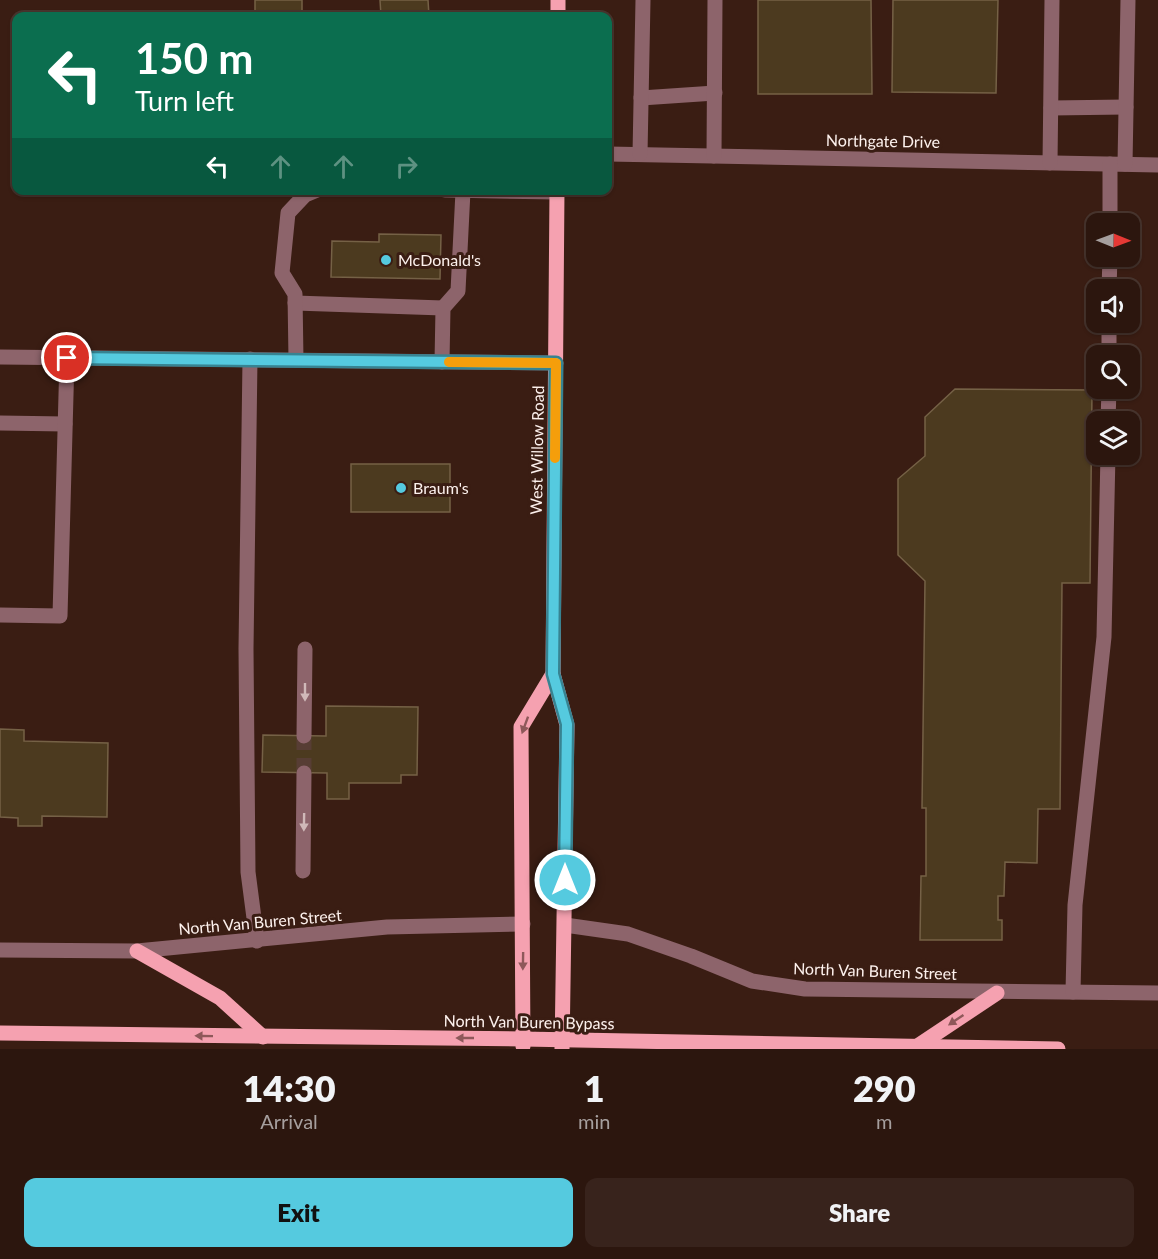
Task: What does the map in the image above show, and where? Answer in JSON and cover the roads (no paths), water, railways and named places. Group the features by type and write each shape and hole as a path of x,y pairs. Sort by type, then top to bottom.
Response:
{"main road":[{"name":"West Willow Road","path":"557,195 553,674 567,724 562,1044"},
{"path":"523,1044 521,727 553,674"},
{"path":"137,951 220,998 263,1037"},
{"path":"916,1047 997,993"},
{"name":"North Van Buren Bypass","path":"0,1033 523,1044 1058,1049"}],"street":[{"path":"640,154 643,0"},
{"path":"714,156 715,0"},
{"path":"1050,163 1052,0"},
{"path":"1111,213 1126,107 1128,0"},
{"path":"641,98 715,93"},
{"path":"1051,108 1126,107"},
{"name":"Northgate Drive","path":"612,154 1158,165"},
{"path":"296,360 295,294 282,273 288,213 305,195"},
{"path":"442,362 443,308 458,291 462,195"},
{"path":"295,303 443,308"},
{"path":"0,357 556,363"},
{"path":"0,615 60,616 67,358"},
{"path":"250,359 246,649 248,860 257,941"},
{"path":"0,423 65,424"},
{"path":"1073,992 1075,905 1104,637 1108,465"},
{"path":"304,736 305,649"},
{"path":"303,871 304,773"},
{"name":"North Van Buren Street","path":"0,950 137,951 387,927 524,924"},
{"name":"North Van Buren Street","path":"565,925 628,934 752,981 805,989 997,993 1158,993"}],"tunnel":[{"path":"304,736 304,773"}],"place":[{"name":"McDonald's","path":"386,260"},
{"name":"Braum's","path":"401,488"}]}
